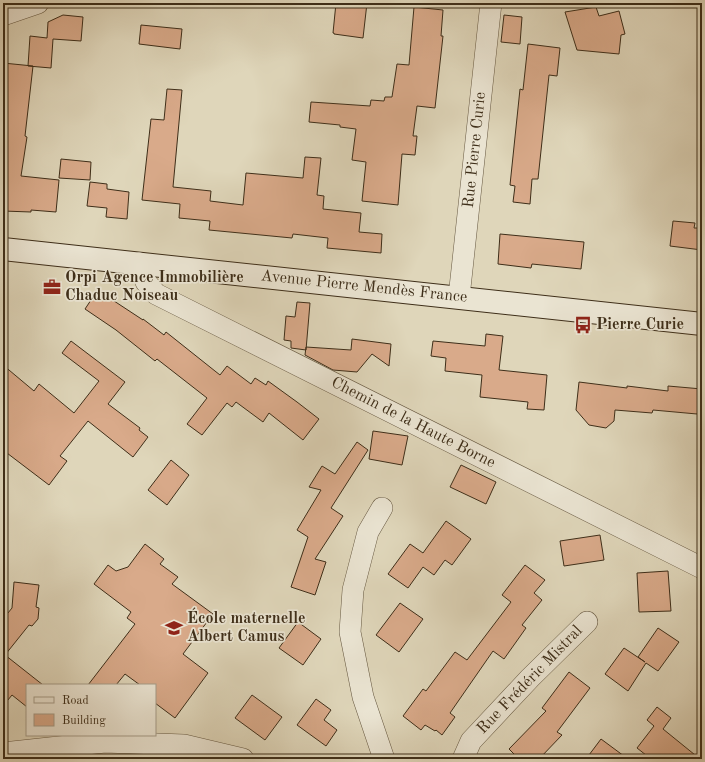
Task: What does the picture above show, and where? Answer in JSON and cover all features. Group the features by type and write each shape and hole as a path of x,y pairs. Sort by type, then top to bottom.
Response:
{"main road":[{"name":"Avenue Pierre Mendès France","path":"3,249 702,324"}],"street":[{"path":"3,15 38,3"},
{"name":"Rue Pierre Curie","path":"459,297 491,3"},
{"name":"Chemin de la Haute Borne","path":"139,263 146,282 156,294 702,568"},
{"path":"382,508 368,532 354,590 350,632 363,697 384,759"},
{"name":"Rue Frédéric Mistral","path":"463,759 471,741 530,678 587,622"},
{"path":"3,753 105,742 184,745 242,759"}],"building":[{"path":"336,3 367,3 363,38 333,33"},
{"path":"414,7 443,10 441,36 443,36 435,108 417,106 413,136 417,136 415,155 402,154 398,205 362,201 366,162 352,160 356,129 340,127 340,125 309,122 311,102 370,106 371,100 384,101 385,97 392,97 397,64 409,65"},
{"path":"596,7 599,16 619,11 625,34 621,35 619,54 577,50 565,12"},
{"path":"63,15 83,17 81,41 53,39 51,68 28,66 30,36 47,38 48,22"},
{"path":"504,15 522,17 520,44 501,42"},
{"path":"141,25 182,29 180,49 139,44"},
{"path":"528,44 560,48 557,76 549,75 538,179 532,179 530,204 513,202 515,186 510,185 520,89 523,90"},
{"path":"3,63 33,66 25,136 27,137 21,176 59,180 56,212 31,210 31,212 3,211"},
{"path":"167,89 182,90 173,187 211,191 210,201 243,205 246,173 303,178 305,157 321,158 317,195 324,196 323,209 361,213 359,232 382,234 381,253 327,248 328,238 293,234 292,238 209,230 210,221 179,218 180,204 142,200 151,119 164,120"},
{"path":"61,159 91,162 90,180 59,178"},
{"path":"90,182 107,184 107,189 129,192 127,219 106,217 107,208 87,206"},
{"path":"673,221 695,223 694,228 702,228 702,250 670,246"},
{"path":"500,234 584,242 581,269 532,264 531,268 498,264"},
{"path":"95,294 105,301 108,297 143,319 164,335 166,332 220,375 227,366 251,384 255,378 266,385 268,381 319,419 303,440 269,413 263,422 236,402 232,407 227,403 202,435 187,424 207,398 157,359 155,361 116,330 85,309"},
{"path":"297,302 310,303 306,350 291,348 291,341 284,340 286,316 295,317"},
{"path":"486,334 503,336 499,370 547,375 544,410 527,409 528,402 480,397 482,375 445,371 446,358 431,356 433,341 485,346"},
{"path":"352,339 391,344 389,366 372,354 357,372 333,370 305,355 306,347 351,350"},
{"path":"71,341 125,382 108,404 140,428 139,430 148,437 133,457 88,421 60,456 67,461 49,485 3,450 3,365 34,391 39,384 74,413 99,381 62,353"},
{"path":"579,382 668,391 668,386 702,389 702,411 698,411 697,414 653,410 652,413 615,410 614,421 606,428 589,425 576,410"},
{"path":"373,431 408,436 402,465 369,459"},
{"path":"357,442 368,450 331,508 343,516 315,559 326,562 315,595 291,587 308,537 297,530 321,490 309,487 322,466 335,474"},
{"path":"171,460 189,475 167,505 148,490"},
{"path":"461,465 496,482 486,504 450,487"},
{"path":"446,521 471,539 452,565 445,560 434,575 423,567 408,588 388,574 410,544 423,553"},
{"path":"600,535 604,560 564,566 560,541"},
{"name":"École maternelle Albert Camus","path":"145,544 164,559 160,564 178,577 172,584 213,614 183,654 208,673 175,718 156,704 156,684 139,684 125,674 117,684 89,684 135,624 127,618 131,612 94,584 108,565 116,571 128,567"},
{"path":"525,565 545,580 534,593 542,600 522,625 526,628 504,659 493,651 450,713 455,717 442,735 436,730 435,731 425,725 421,730 403,716 423,689 426,691 455,652 467,660 511,602 502,595"},
{"path":"668,571 671,611 639,612 637,573"},
{"path":"14,582 39,585 36,607 39,608 38,619 32,626 29,625 5,655 42,684 26,684 26,706 12,695 3,706 3,619 12,608"},
{"path":"400,603 423,619 399,652 376,635"},
{"path":"298,622 321,639 303,665 279,648"},
{"path":"658,628 679,642 658,671 646,663 628,691 605,674 624,648 645,662 638,657"},
{"path":"569,672 590,688 557,732 562,735 539,759 519,759 509,749 546,711 542,708"},
{"path":"252,695 282,717 265,740 235,718"},
{"path":"316,699 331,710 324,720 337,730 326,746 297,725"},
{"path":"657,707 671,718 663,729 700,759 651,759 637,748 654,726 647,720"},
{"path":"601,739 628,759 586,759"}],"place":[{"name":"Orpi Agence Immobilière Chaduc Noiseau","path":"52,287"},
{"name":"Pierre Curie","path":"583,325"},
{"name":"École maternelle Albert Camus","path":"174,628"}]}
